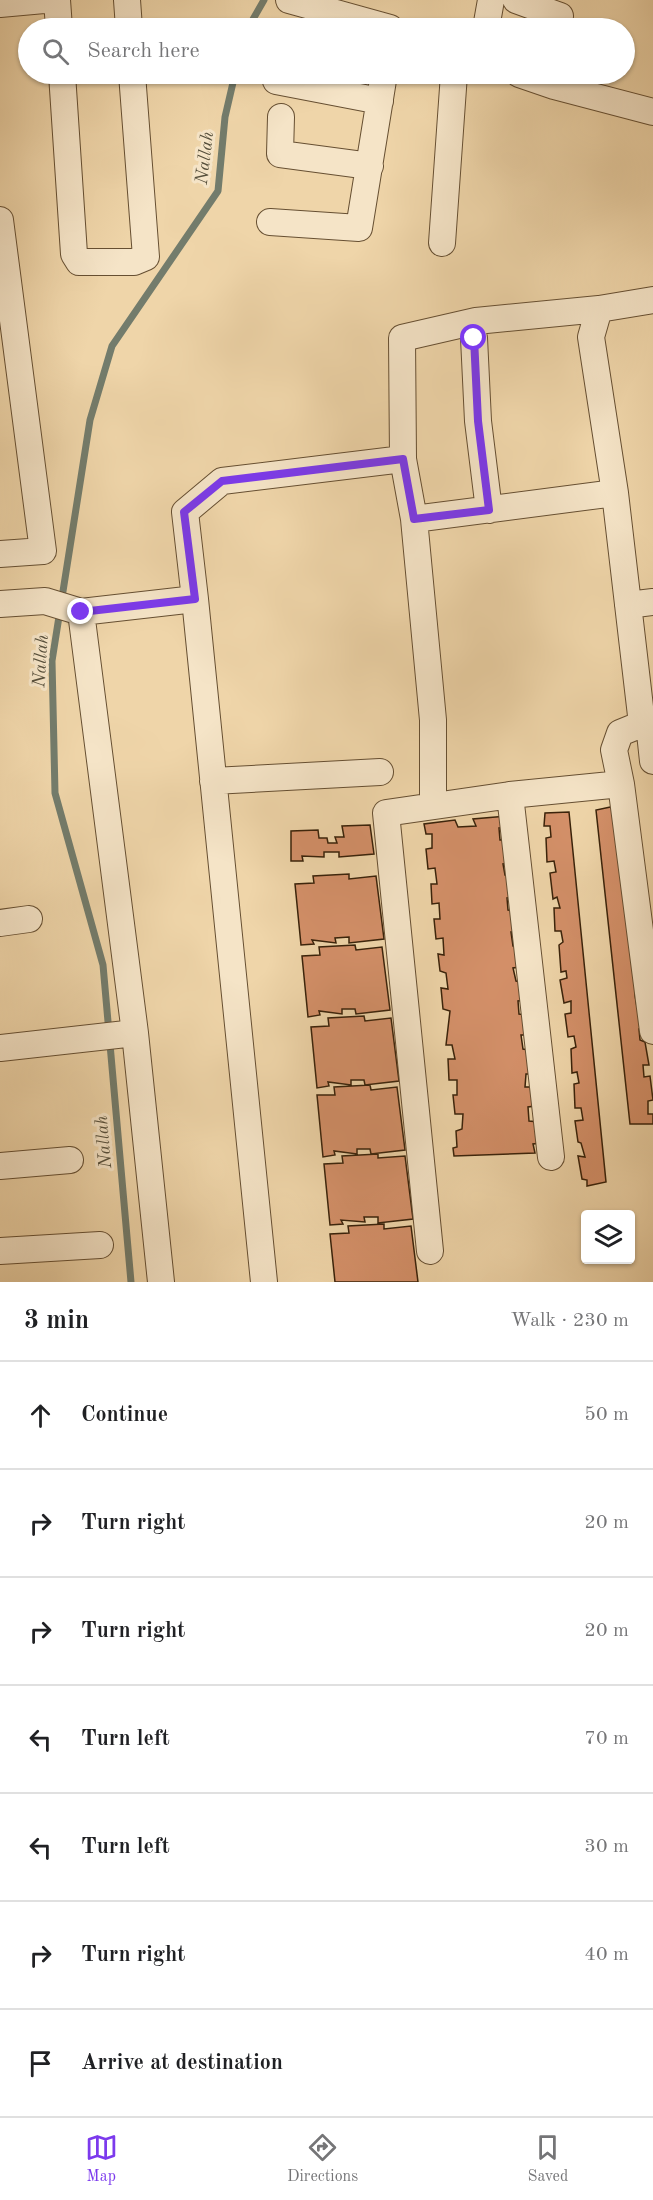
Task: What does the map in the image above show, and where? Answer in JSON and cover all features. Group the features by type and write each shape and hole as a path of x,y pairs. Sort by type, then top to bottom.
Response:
{"street":[{"path":"0,4 44,0"},
{"path":"57,0 58,18"},
{"path":"127,0 128,18"},
{"path":"289,0 317,3 361,18"},
{"path":"488,18 491,0"},
{"path":"516,0 560,16"},
{"path":"64,84 74,254 79,262 134,262 146,257 133,84"},
{"path":"292,84 380,101"},
{"path":"270,222 359,228 383,84"},
{"path":"442,243 453,84"},
{"path":"548,84 653,112"},
{"path":"281,117 280,154 370,166"},
{"path":"0,220 43,550 0,554"},
{"path":"433,806 433,720 414,519 403,459 402,338 476,321 599,309 653,300"},
{"path":"599,309 591,337 615,493 641,604 646,699 642,724 620,733 614,750 621,784 653,1031"},
{"path":"474,338 478,421 489,510"},
{"path":"264,1282 195,599 184,512 222,481 403,459"},
{"path":"414,519 615,493"},
{"path":"0,604 45,600 81,612 195,599"},
{"path":"81,612 135,1033 161,1282"},
{"path":"653,733 650,733 653,761"},
{"path":"213,782 380,772"},
{"path":"430,1251 386,813 510,795 621,784"},
{"path":"510,795 551,1157"},
{"path":"0,923 29,919"},
{"path":"0,1048 135,1033"},
{"path":"0,1166 70,1160"},
{"path":"0,1251 100,1245"}],"building":[{"path":"620,805 642,995 635,995 637,1007 643,1006 645,1029 639,1029 640,1040 645,1042 649,1065 643,1065 644,1077 650,1076 653,1100 648,1101 648,1114 653,1114 653,1124 630,1124 596,810"},
{"path":"569,812 606,1182 587,1186 587,1180 582,1179 578,1156 585,1157 581,1143 578,1142 575,1121 583,1120 581,1108 575,1108 574,1084 579,1083 577,1072 572,1073 571,1049 576,1047 574,1036 568,1037 565,1014 571,1013 571,1001 564,1003 560,980 567,978 566,971 561,972 559,945 563,942 561,931 555,931 554,908 560,908 557,897 553,899 550,873 556,872 554,861 547,862 546,838 551,837 550,826 544,826 545,813"},
{"path":"507,816 509,827 499,828 500,840 508,840 511,863 503,864 505,875 512,876 514,897 507,898 508,910 515,911 518,932 511,932 513,946 519,946 520,967 513,968 516,981 523,982 526,1000 518,1001 519,1014 527,1015 528,1035 521,1035 523,1049 529,1050 533,1074 526,1074 525,1087 535,1087 535,1106 528,1107 529,1121 539,1122 541,1143 533,1144 535,1153 454,1156 453,1148 457,1147 456,1131 462,1129 463,1114 455,1114 453,1095 457,1095 457,1080 449,1080 448,1059 455,1059 452,1045 446,1045 450,1011 443,1009 441,988 448,989 446,973 440,971 438,954 444,955 443,938 436,939 434,919 440,919 439,903 432,904 431,884 437,884 435,868 428,869 426,849 432,848 432,834 426,834 424,824 455,820 458,827 476,826 473,819"},
{"path":"370,825 374,854 339,857 339,852 324,852 324,857 302,856 303,861 291,861 291,831 318,830 319,838 327,838 328,843 337,843 335,837 344,837 342,826"},
{"path":"349,874 349,879 376,876 384,939 349,943 349,937 335,938 336,943 312,940 314,944 301,945 295,884 314,883 313,876"},
{"path":"355,945 356,950 382,947 390,1010 356,1014 355,1009 342,1009 342,1014 319,1011 320,1015 308,1017 302,956 320,955 319,947"},
{"path":"364,1016 365,1021 391,1018 399,1081 365,1085 364,1080 351,1080 351,1085 328,1082 329,1086 317,1088 311,1027 329,1026 328,1018"},
{"path":"370,1085 371,1090 397,1087 405,1150 371,1154 370,1149 357,1149 357,1154 334,1151 335,1155 323,1157 317,1095 335,1095 334,1087"},
{"path":"378,1154 378,1158 405,1156 413,1219 378,1223 378,1217 364,1217 365,1222 341,1220 343,1224 330,1225 324,1164 343,1163 342,1156"},
{"path":"384,1224 384,1229 411,1226 418,1282 335,1282 330,1234 349,1233 348,1226"}],"waterway":[{"name":"Nallah","path":"254,18 264,0"},
{"name":"Nallah","path":"131,1282 103,965 55,793 52,661 90,420 112,346 218,191 225,117 233,84"}],"route":[{"path":"81,612 195,599 184,512 222,481 403,459 414,519 489,510 478,421 474,338"}]}
